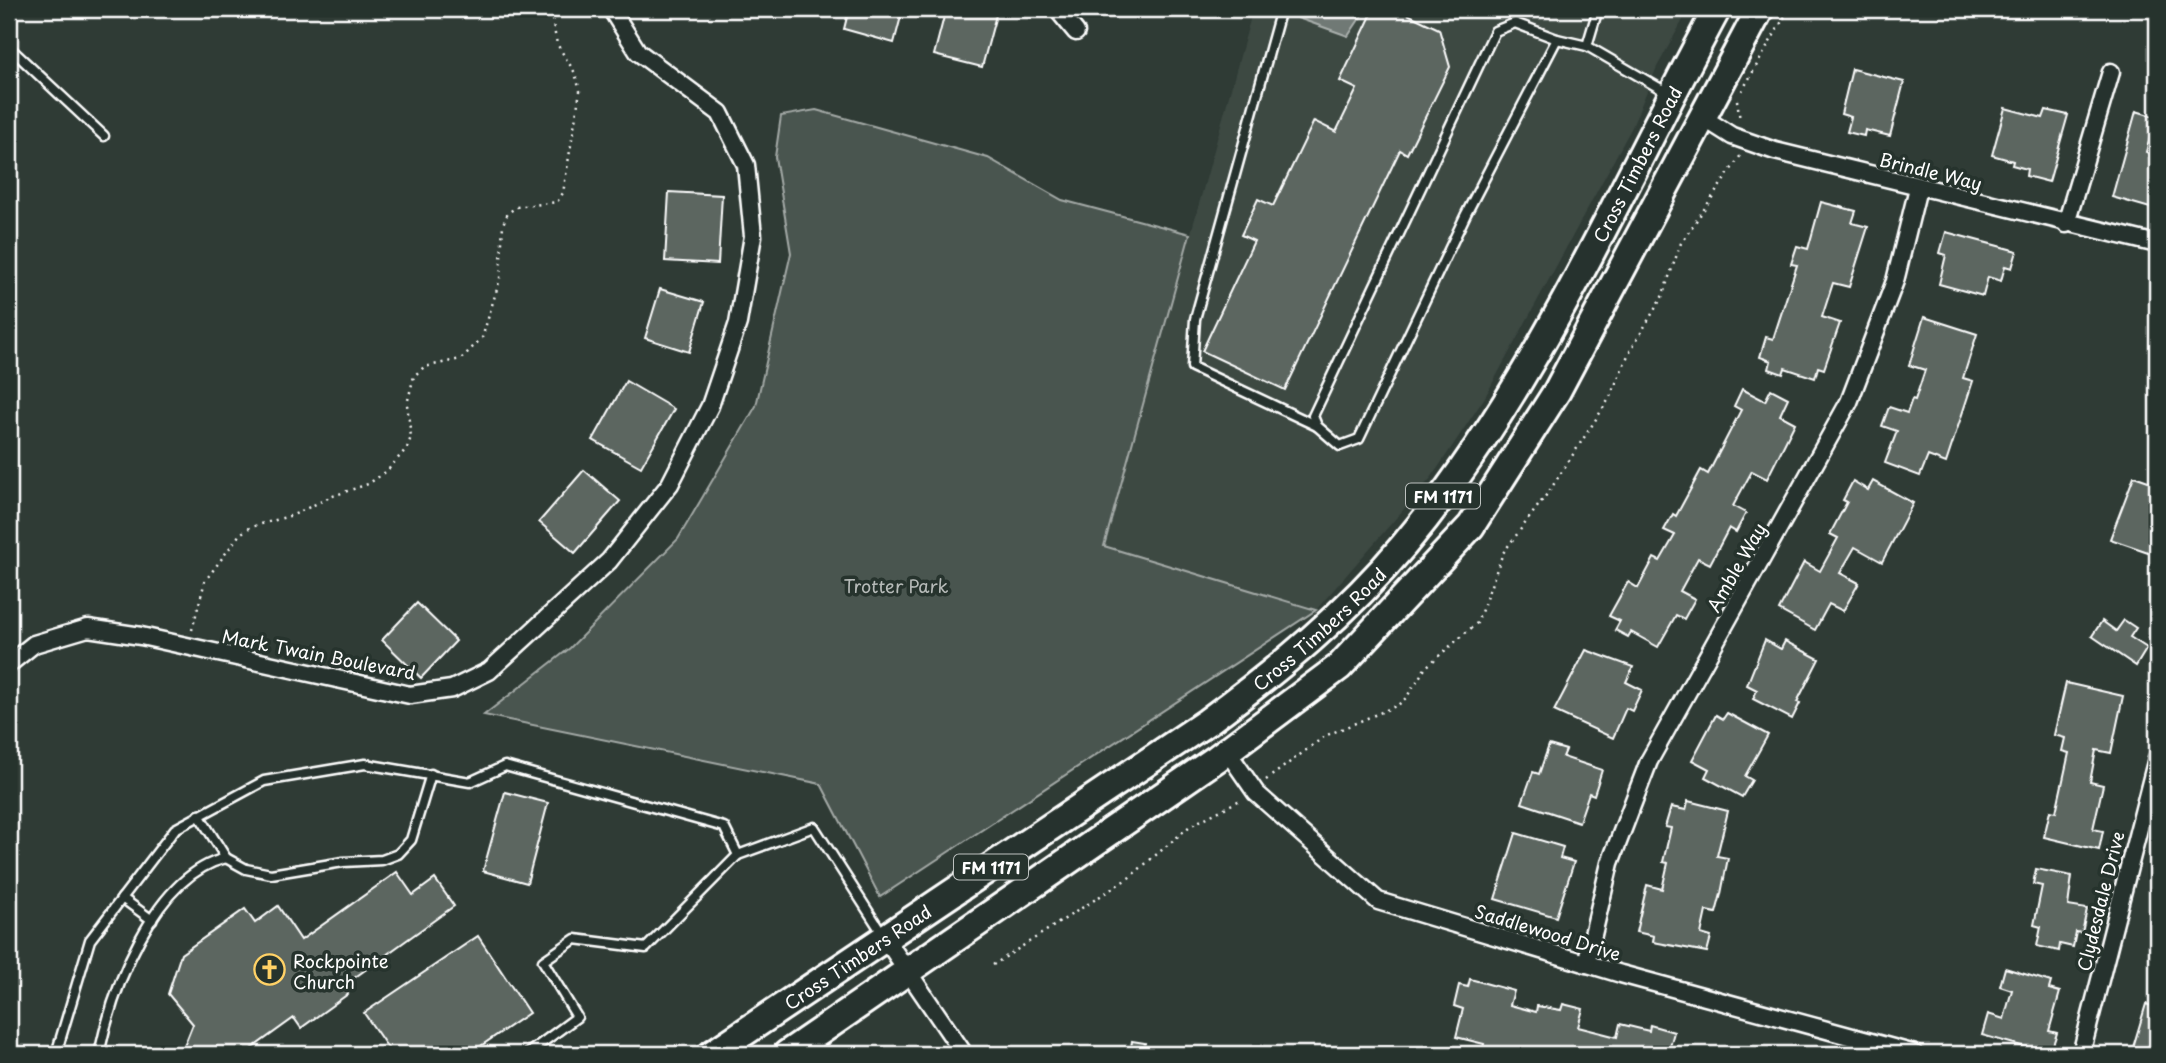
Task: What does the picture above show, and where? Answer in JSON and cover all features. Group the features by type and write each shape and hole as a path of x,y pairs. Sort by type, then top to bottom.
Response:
{"main road":[{"name":"Cross Timbers Road","path":"712,1054 1251,690 1344,609 1379,572 1451,485 1513,390 1717,9"},
{"name":"Cross Timbers Road","path":"787,1054 1227,751 1339,667 1471,526 1536,428 1760,9"},
{"path":"1670,95 1702,117"}],"street":[{"name":"Mark Twain Boulevard","path":"9,664 34,644 88,628 410,695 452,689 489,671 609,561 670,484 710,406 738,323 753,236 746,165 720,113 638,52 611,9"},
{"path":"1057,9 1076,32"},
{"path":"2066,224 2111,72"},
{"name":"Brindle Way","path":"1702,117 1732,136 1775,151 1918,188 2157,244"},
{"name":"Amble Way","path":"1586,964 1610,863 1649,761 1849,402 1895,281 1918,188"},
{"name":"Saddlewood Drive","path":"1227,751 1256,793 1378,901 1586,964 1915,1054"},
{"name":"Clydesdale Drive","path":"2081,1054 2157,758"},
{"path":"885,938 964,1054"}],"lane":[{"path":"1281,9 1195,319 1192,367 1317,426 1340,446 1359,439 1466,214 1557,39"},
{"path":"1587,46 1598,9"},
{"path":"1317,426 1314,415 1495,31 1515,23 1557,39 1587,46 1670,95"},
{"path":"9,47 104,136"},
{"path":"57,1054 90,940 175,829 264,780 365,764 471,782 505,766 724,827 738,855"},
{"path":"200,815 226,858 246,869 271,874 390,857 411,840 432,774"},
{"path":"527,1054 577,1017 542,961 575,939 646,948 738,855 814,828 885,938"},
{"path":"99,1054 128,963 152,920 187,878 211,861 226,858"},
{"path":"122,898 152,920"}],"path":[{"path":"188,647 201,590 240,534 368,484 387,471 407,448 411,436 407,404 414,376 424,367 461,359 482,338 500,279 500,252 508,213 516,207 556,202 563,193 580,92 575,73 557,44 550,9"}],"shaded area":[{"path":"1253,9 1689,9 1657,67 1632,127 1485,397 1431,478 1316,610 1102,554"},
{"path":"1300,9 1366,9 1348,36 1298,18"}],"green space":[{"name":"Trotter Park","path":"816,110 988,158 1062,200 1190,234 1104,546 1316,610 880,897 821,784 484,715 570,648 678,539 756,406 791,253 775,157 781,116"}],"building":[{"path":"849,9 903,9 894,43 844,29"},
{"path":"946,9 971,9 996,15 982,67 934,55"},
{"path":"1374,9 1397,9 1439,29 1450,67 1407,154 1400,150 1285,390 1202,351 1254,241 1241,235 1258,199 1273,206 1314,121 1336,132 1357,89 1340,81"},
{"path":"1852,69 1904,82 1890,136 1865,130 1864,136 1847,132 1851,117 1841,114"},
{"path":"2005,108 2043,118 2046,110 2068,115 2049,182 2026,176 2027,169 2012,165 2013,161 1992,155"},
{"path":"2136,111 2156,117 2146,152 2157,156 2157,210 2112,197"},
{"path":"669,192 722,195 718,264 665,261"},
{"path":"1821,202 1856,211 1852,223 1868,227 1849,287 1833,283 1822,317 1840,323 1824,369 1818,367 1815,378 1785,368 1783,374 1769,369 1771,361 1760,357 1766,337 1773,339 1797,265 1791,264 1797,246 1808,249"},
{"path":"1946,232 2017,251 2012,268 2005,266 2001,281 1988,277 1983,296 1939,284 1946,255 1940,253"},
{"path":"660,289 704,302 689,352 645,338"},
{"path":"1924,317 1977,334 1963,378 1973,381 1946,463 1928,456 1920,476 1885,463 1897,431 1882,426 1889,407 1907,413 1912,399 1915,400 1925,370 1909,365"},
{"path":"626,381 674,409 641,467 593,440"},
{"path":"1742,389 1765,401 1771,389 1788,398 1780,415 1795,423 1767,479 1752,471 1733,506 1746,513 1736,532 1729,528 1710,564 1698,558 1680,591 1695,599 1684,619 1676,615 1658,647 1631,632 1628,637 1615,630 1620,621 1609,616 1628,582 1638,588 1654,558 1660,561 1675,535 1664,530 1673,514 1676,516 1701,470 1708,474 1741,410 1734,406"},
{"path":"584,470 620,501 575,553 539,522"},
{"path":"2134,476 2157,484 2157,555 2110,539"},
{"path":"1853,481 1868,490 1873,481 1913,503 1882,562 1855,547 1840,573 1859,583 1843,611 1829,604 1815,630 1779,610 1804,562 1820,571 1838,538 1830,534 1847,502 1843,500"},
{"path":"417,603 456,641 421,678 382,640"},
{"path":"2124,620 2136,628 2130,637 2147,648 2136,666 2092,636 2102,621 2116,631"},
{"path":"1765,640 1781,649 1785,641 1819,659 1797,702 1800,703 1792,719 1753,699 1757,690 1747,685"},
{"path":"1586,650 1633,667 1626,682 1642,690 1632,711 1626,708 1613,738 1554,711"},
{"path":"2066,683 2123,696 2111,753 2096,750 2090,782 2103,785 2093,829 2103,831 2099,850 2044,837 2050,811 2056,812 2069,753 2062,751 2065,738 2054,735"},
{"path":"1727,713 1768,735 1745,776 1752,780 1742,797 1705,777 1709,769 1692,760 1716,715 1723,719"},
{"path":"1549,745 1566,750 1563,757 1602,770 1594,795 1589,793 1579,822 1522,803 1533,772 1539,774"},
{"path":"505,792 548,803 527,883 483,871"},
{"path":"1688,801 1728,811 1717,856 1728,858 1721,894 1716,913 1706,911 1701,934 1711,937 1707,952 1653,942 1654,936 1636,932 1647,885 1662,889 1668,863 1663,862 1671,828 1665,827 1671,807 1686,810"},
{"path":"1516,833 1563,847 1560,858 1574,862 1556,917 1495,899"},
{"path":"2036,869 2072,876 2068,906 2087,909 2082,933 2076,932 2073,947 2060,944 2059,951 2037,946 2041,927 2034,925 2042,886 2033,884"},
{"name":"Rockpointe Church","path":"397,872 413,895 435,879 454,906 343,986 348,994 301,1028 294,1018 244,1054 181,1054 193,1024 168,994 181,954 245,909 255,923 278,906 301,940"},
{"path":"478,936 529,1013 469,1054 392,1054 364,1013"},
{"path":"2005,968 2051,982 2049,989 2060,992 2049,1031 2057,1033 2050,1054 1982,1035 1988,1014 2004,1019 2012,990 2000,986"},
{"path":"1470,979 1514,991 1510,1005 1536,1012 1537,1006 1561,1010 1563,1004 1583,1009 1578,1027 1617,1037 1620,1024 1649,1031 1650,1025 1674,1032 1668,1054 1482,1052 1484,1044 1456,1037 1463,1009 1454,1006 1459,985 1468,987"},
{"path":"2146,1004 2157,1008 2157,1054 2131,1054"},
{"path":"1132,1041 1145,1043 1143,1054 1130,1054"}],"place":[{"name":"Rockpointe Church","path":"270,970"}]}
